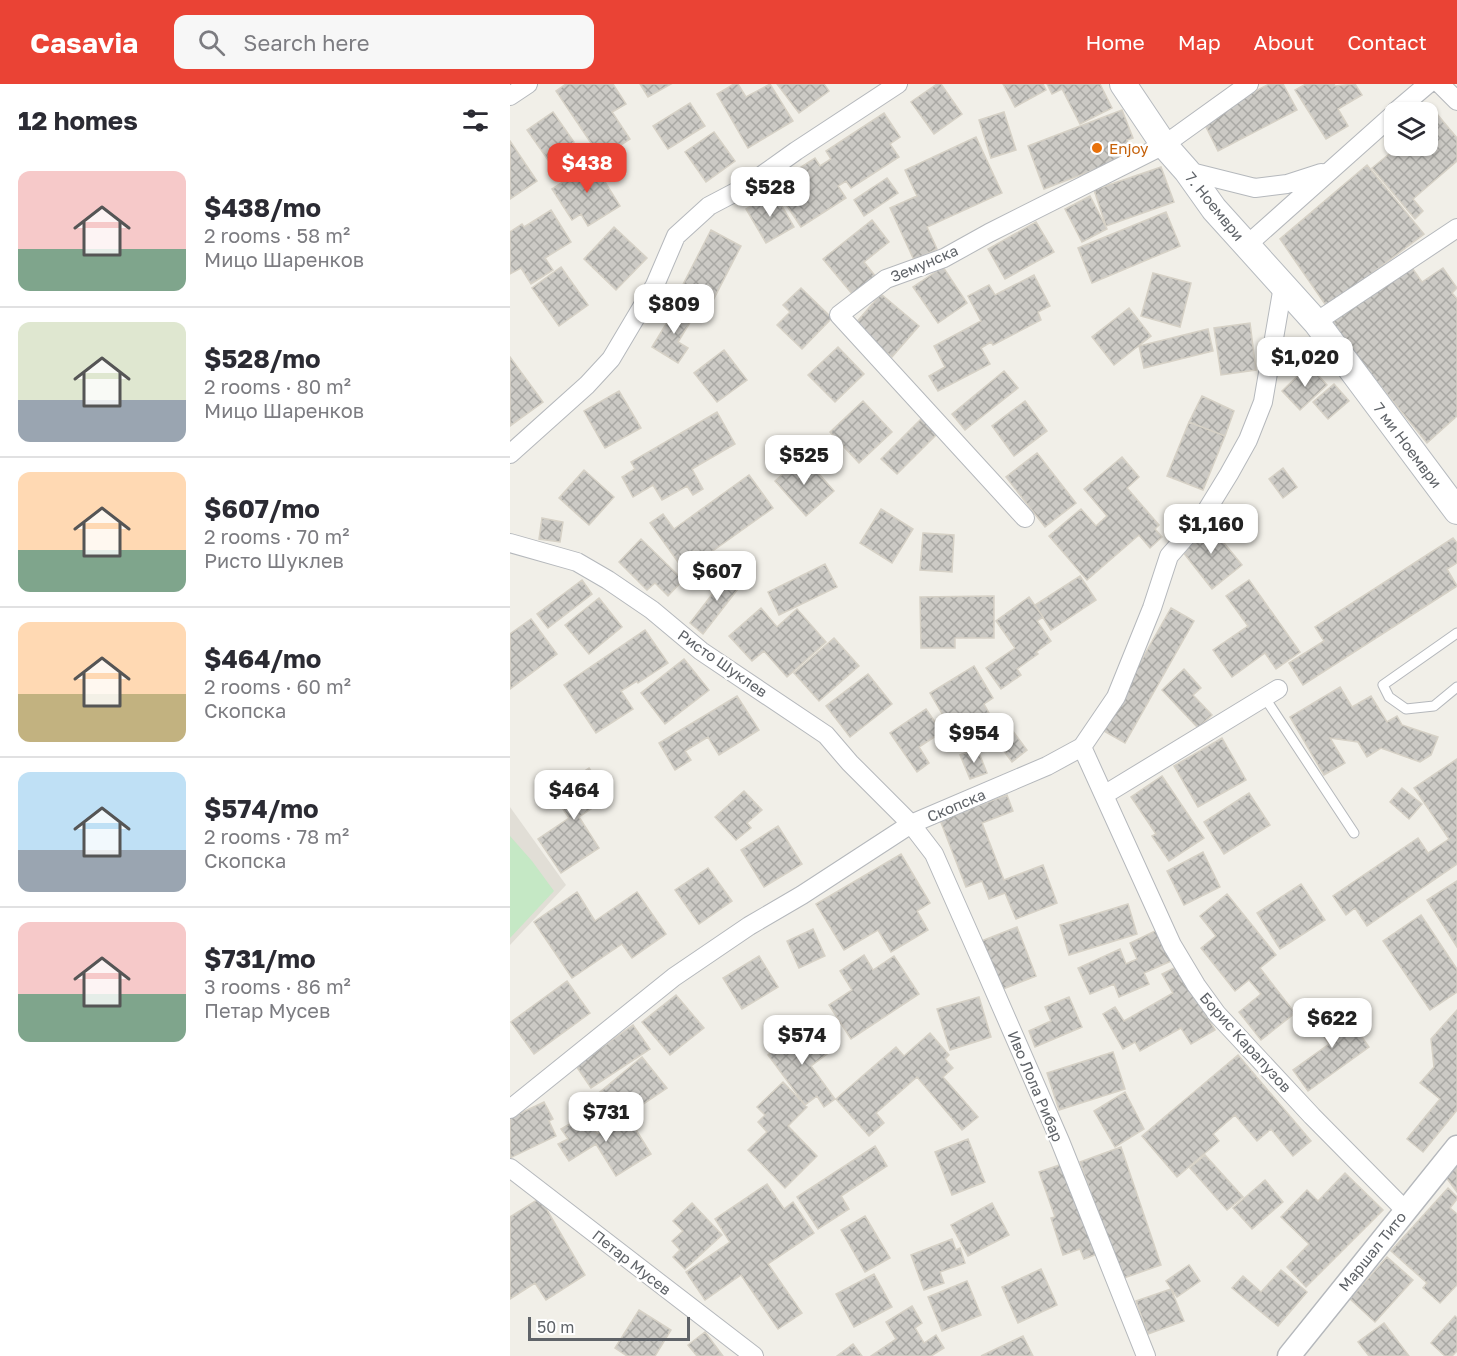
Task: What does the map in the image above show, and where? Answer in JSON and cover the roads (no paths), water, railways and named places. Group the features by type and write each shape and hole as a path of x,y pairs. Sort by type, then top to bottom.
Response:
{"main road":[{"name":"7. Ноември","path":"1123,84 1164,145 1187,171 1214,209 1316,322"},
{"name":"7 ми Ноември","path":"1316,322 1457,511"}],"street":[{"path":"510,96 528,84"},
{"path":"510,454 587,385 611,359 655,285 676,236 709,206 747,186 898,84"},
{"path":"1164,145 1250,84"},
{"path":"1408,102 1428,84"},
{"path":"1440,84 1457,101"},
{"path":"1247,245 1384,123"},
{"name":"Земунска","path":"1025,518 839,315 886,279 944,258 1164,145"},
{"path":"1187,171 1255,188 1287,184 1328,171"},
{"path":"1316,322 1457,228"},
{"name":"Скопска","path":"510,1109 674,977 910,824 1047,766 1082,747 1116,697 1149,618 1169,556 1202,518 1248,440 1263,402 1283,286"},
{"name":"Ристо Шуклев","path":"510,543 577,562 609,580 701,651 826,735 910,824"},
{"path":"1104,795 1272,694"},
{"name":"Борис Карапузов","path":"1082,747 1172,945 1196,985 1217,1014 1312,1116 1405,1210"},
{"name":"Иво Лола Рибар","path":"910,824 934,854 980,957 1060,1142 1146,1356"},
{"name":"Маршал Тито","path":"1289,1356 1457,1147"},
{"name":"Петар Мусев","path":"510,1168 754,1356"}],"lane":[{"path":"1457,633 1383,685 1389,697 1406,709 1434,706 1457,687"},
{"path":"1272,694 1354,833"}],"place":[{"name":"Enjoy","path":"1097,148"}]}
